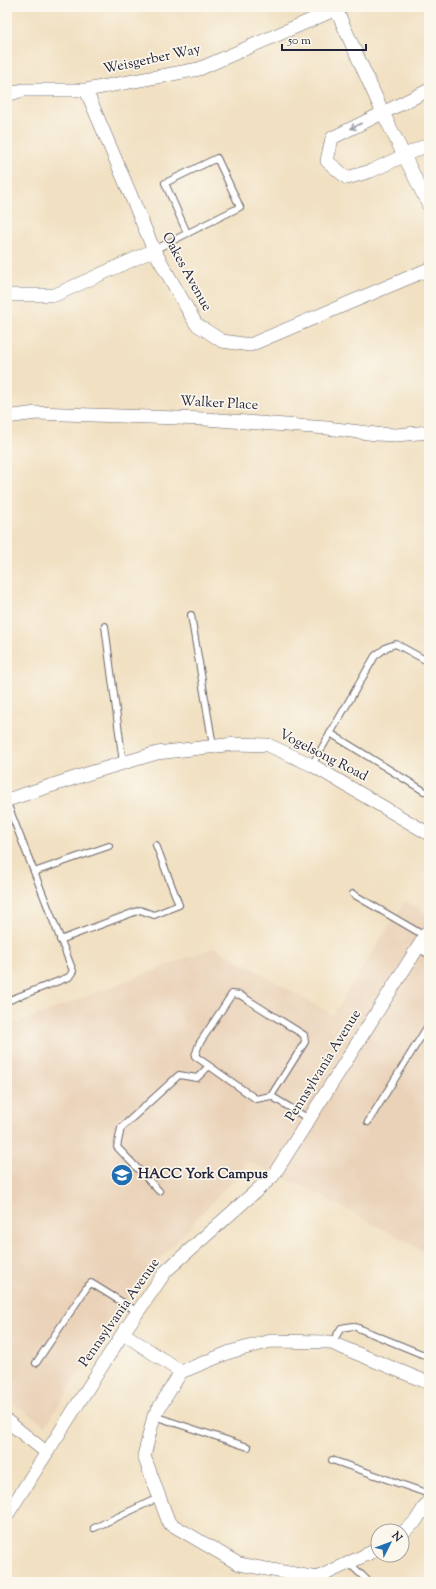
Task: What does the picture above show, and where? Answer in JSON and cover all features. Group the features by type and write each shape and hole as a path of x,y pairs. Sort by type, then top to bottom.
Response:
{"street":[{"name":"Weisgerber Way","path":"7,96 23,90 86,90 199,69 339,8"},
{"path":"339,8 383,112 429,206"},
{"name":"Oakes Avenue","path":"86,90 154,250 196,324 222,341 250,345 429,269"},
{"path":"429,90 332,138 327,161 347,178 371,171 429,144"},
{"path":"7,294 55,295 154,250"},
{"name":"Walker Place","path":"7,416 36,413 205,419 327,428 382,435 429,432"},
{"name":"Vogelsong Road","path":"7,801 157,753 234,744 268,745 312,765 429,834"},
{"name":"Pennsylvania Avenue","path":"7,1515 123,1333 166,1271 272,1176 427,933"},
{"path":"123,1333 181,1372"},
{"path":"370,1554 317,1578 239,1564 169,1523 144,1456 154,1416 181,1372 230,1352 271,1341 332,1343 429,1383"},
{"path":"7,1421 46,1452"},
{"path":"410,1526 415,1522 428,1500"}],"lane":[{"path":"154,250 240,207 217,158 165,183 187,233"},
{"path":"191,615 213,746"},
{"path":"105,626 123,763"},
{"path":"312,765 375,656 387,647 396,644 429,662"},
{"path":"330,733 424,792"},
{"path":"7,801 73,971 69,978 7,1001"},
{"path":"60,940 140,910 154,915 179,905 156,845"},
{"path":"34,872 108,846"},
{"path":"353,894 427,933"},
{"path":"418,948 429,955"},
{"path":"232,994 240,995 304,1035 305,1042 270,1096 256,1100 195,1056 199,1044 232,994"},
{"path":"368,1122 429,1024"},
{"path":"159,1191 116,1147 121,1128 179,1075 197,1078 209,1066"},
{"path":"270,1096 309,1119"},
{"path":"36,1363 91,1283 138,1312"},
{"path":"332,1343 341,1328 353,1326 429,1357"},
{"path":"154,1416 248,1447"},
{"path":"332,1460 428,1500"},
{"path":"94,1528 160,1497"},
{"path":"349,1563 369,1582"}],"shaded area":[{"name":"HACC York Campus","path":"405,901 429,914 429,1254 309,1189 249,1162 136,1285 46,1425 7,1400 7,1027 215,947 333,1015"}],"place":[{"name":"HACC York Campus","path":"122,1175"}]}
